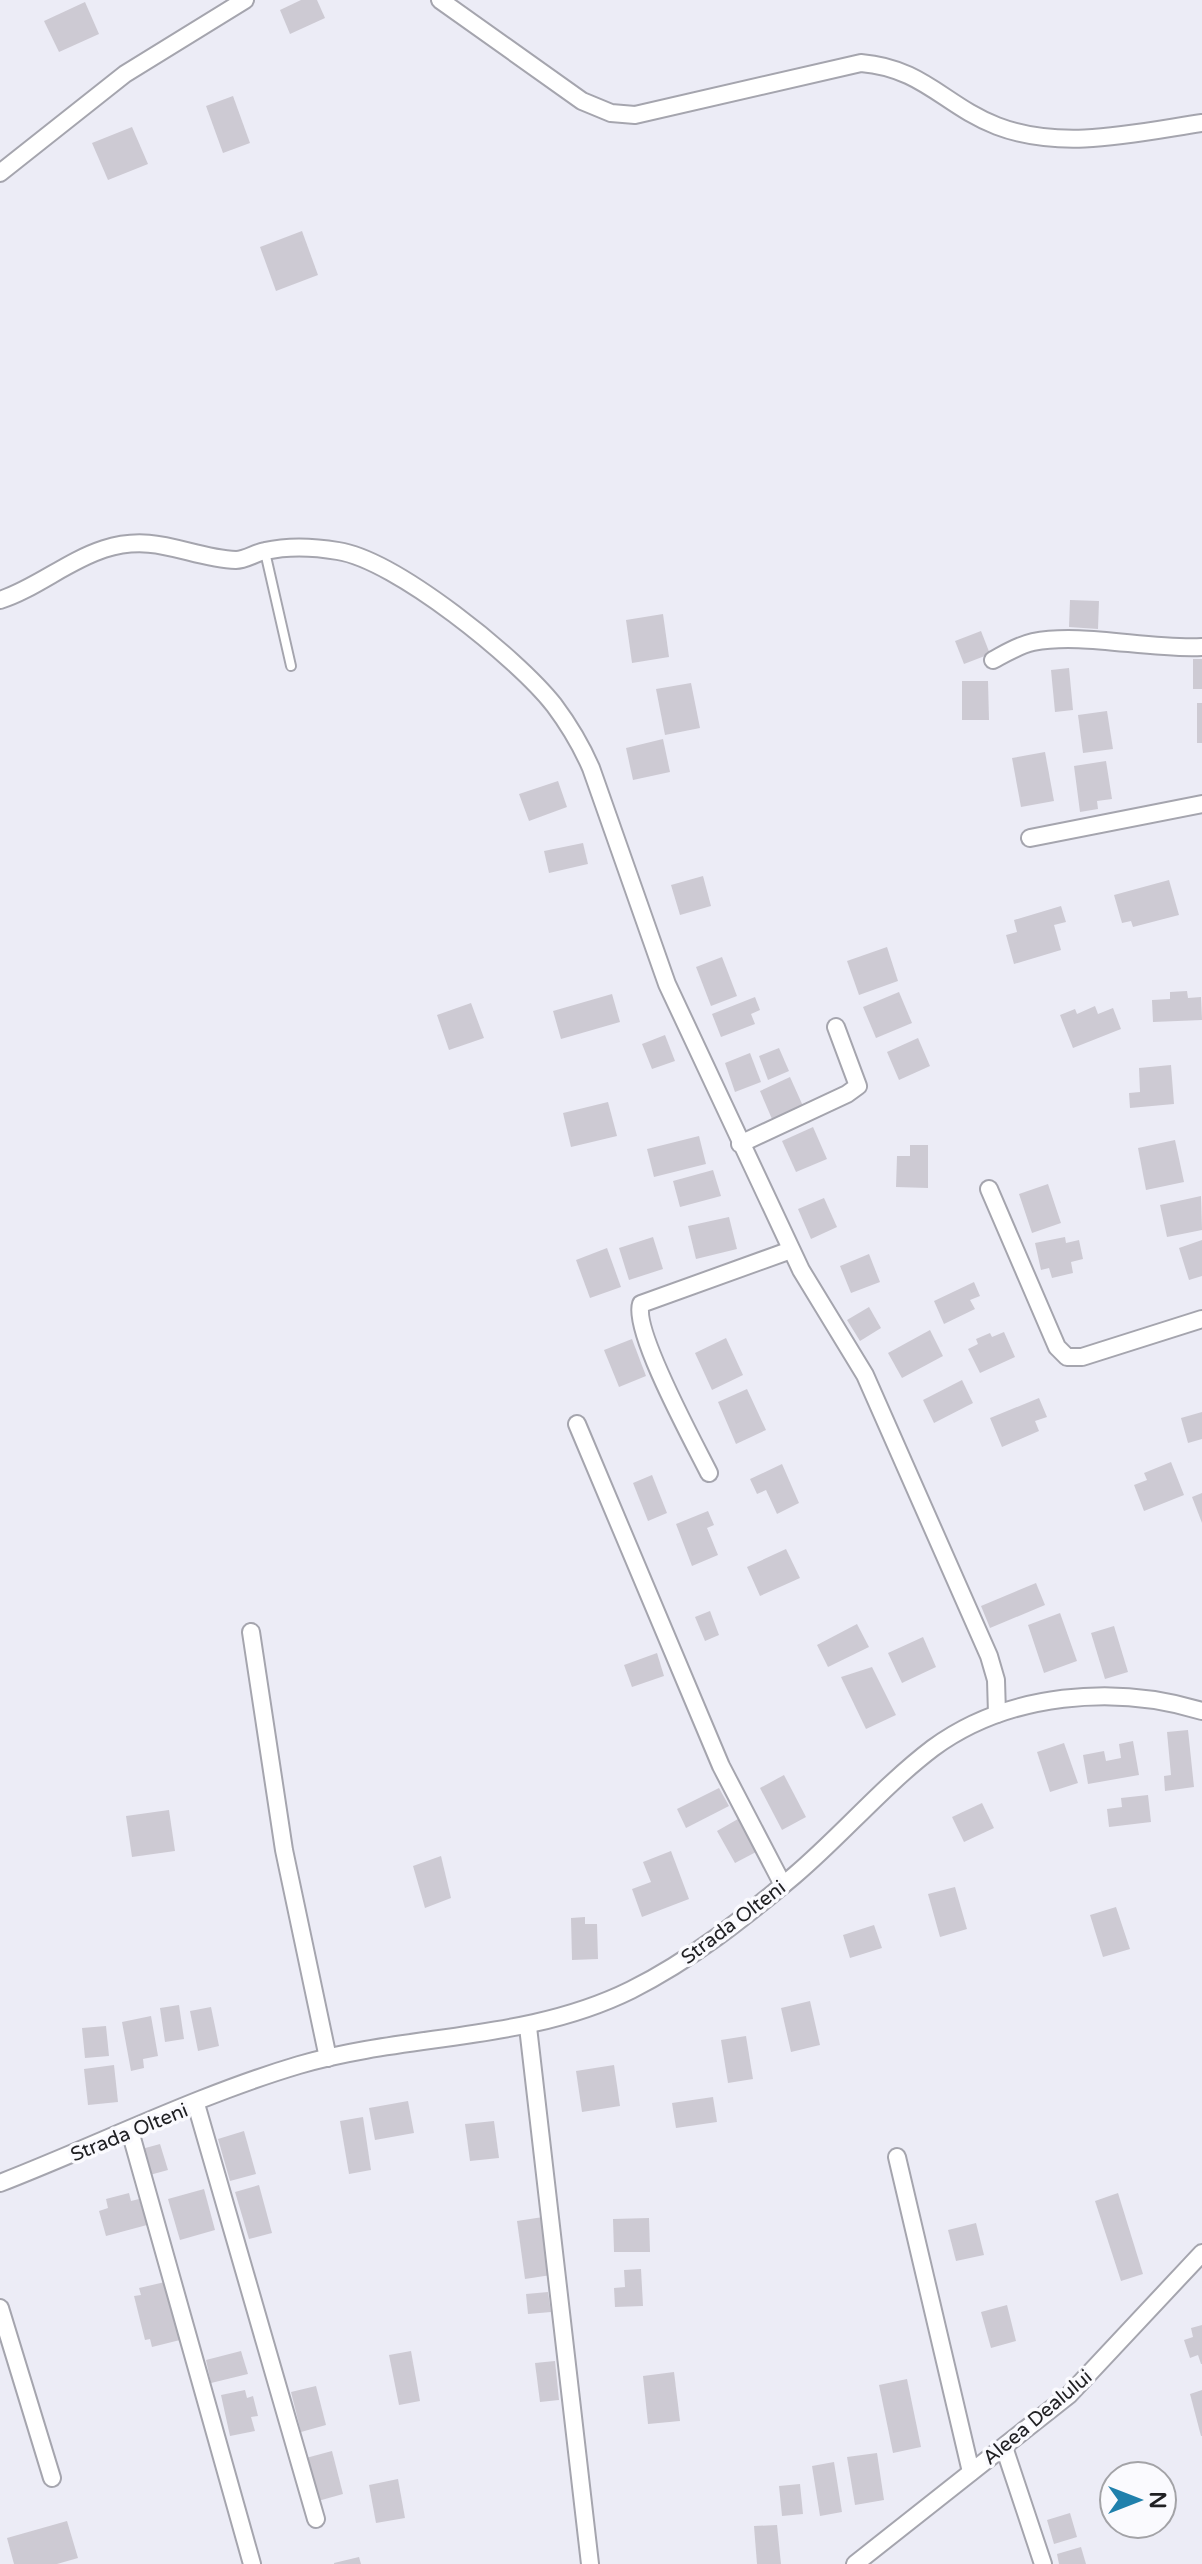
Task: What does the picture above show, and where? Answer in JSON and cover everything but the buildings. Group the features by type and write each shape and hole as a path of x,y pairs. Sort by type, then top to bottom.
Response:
{"street":[{"path":"0,173 125,74 245,0"},
{"path":"440,0 582,101 611,113 635,115 861,63 908,72 996,126 1050,138 1105,138 1202,123"},
{"path":"0,600 51,572 105,548 141,543 179,546 238,560 265,551 340,551 393,574 454,613 510,659 553,703 577,737 591,768 667,984 740,1144 791,1250 871,1388 989,1656 996,1680 997,1714"},
{"path":"993,660 1030,642 1052,640 1168,649 1202,647"},
{"path":"1030,838 1202,804"},
{"path":"740,1144 858,1086 836,1027"},
{"path":"989,1189 1057,1347 1067,1357 1082,1357 1202,1319"},
{"path":"709,1473 647,1344 638,1313 641,1304 791,1250"},
{"path":"577,1424 721,1766 783,1885"},
{"path":"251,1632 284,1850 328,2058"},
{"name":"Strada Olteni","path":"0,2183 196,2104 328,2058 528,2027 600,2004 694,1955 783,1885 935,1746 997,1714 1055,1699 1113,1696 1172,1701 1202,1711"},
{"path":"528,2027 590,2564"},
{"path":"196,2104 316,2519"},
{"path":"130,2131 252,2564"},
{"path":"897,2157 971,2472"},
{"name":"Aleea Dealului","path":"862,2562 1069,2395 1202,2253"},
{"path":"0,2308 52,2478"},
{"path":"1004,2447 1043,2564"}],"lane":[{"path":"265,551 291,666"}]}
